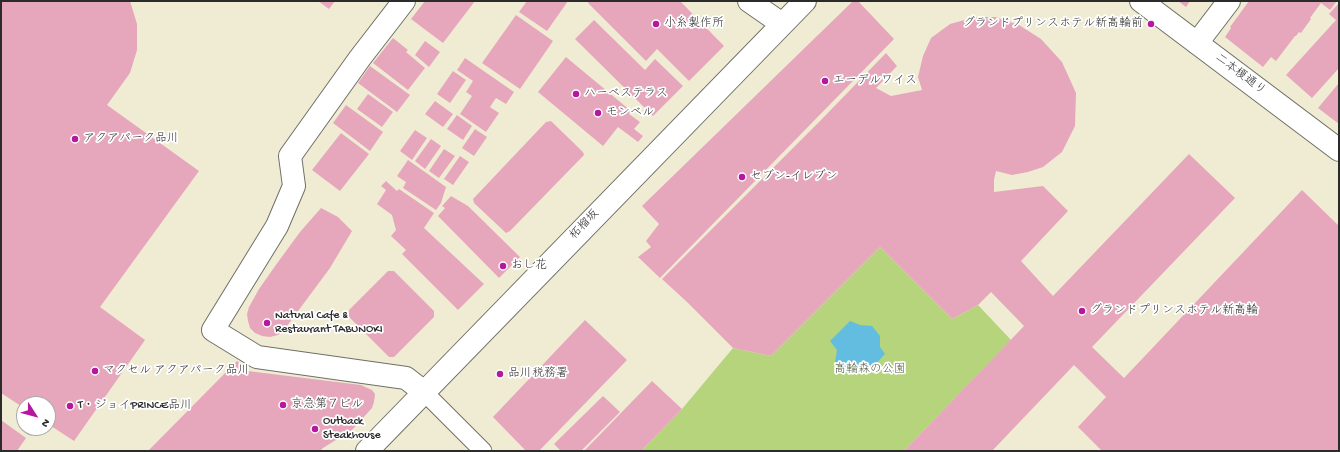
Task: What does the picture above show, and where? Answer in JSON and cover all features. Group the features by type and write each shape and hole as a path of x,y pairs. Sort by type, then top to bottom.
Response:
{"street":[{"path":"404,1 360,58 290,156 294,186 277,226 214,330 257,357 406,378 424,392 483,451"},
{"path":"749,1 782,24"},
{"name":"柘榴坂","path":"367,451 805,1"},
{"name":"二本榎通り","path":"1141,1 1339,150"},
{"path":"1197,43 1229,1"}],"green space":[{"name":"高輪森の公園","path":"880,247 952,319 978,305 1011,340 904,451 641,451 682,409 733,348 771,356"}],"water":[{"path":"850,321 860,325 872,326 880,336 880,347 885,354 866,374 842,372 835,362 837,350 830,341"}],"building":[{"name":"アクアパーク品川","path":"1,1 130,1 137,24 137,50 130,73 107,105 199,171 100,307 145,340 74,441 56,429 56,396 16,396 16,403 1,393"},
{"path":"318,1 335,1 329,9"},
{"path":"425,1 475,1 443,43 411,19"},
{"path":"527,1 568,1 547,31 519,12"},
{"name":"小糸製作所","path":"589,1 680,1 724,46 689,81 657,49 646,61 588,3"},
{"path":"853,1 858,1 894,39 660,278 638,257 651,247 646,241 659,224 642,206"},
{"path":"1178,1 1190,1 1186,7"},
{"path":"1249,1 1337,1 1330,10 1321,3 1301,33 1299,32 1295,36 1276,61 1271,57 1263,67 1225,37 1231,28 1230,27"},
{"path":"1339,3 1339,68 1312,98 1286,75 1336,20 1329,14"},
{"path":"516,15 553,41 520,89 482,63"},
{"path":"975,17 995,17 1019,25 1041,39 1062,62 1076,93 1075,126 1062,152 1043,167 1028,172 1012,175 996,171 994,180 994,192 1043,186 1068,211 1021,261 1053,296 1189,154 1235,198 1092,347 1124,378 1302,190 1339,226 1339,451 1102,451 1078,427 1106,397 1074,365 992,451 904,451 1024,326 991,292 978,305 952,319 880,247 771,356 733,348 662,279 886,53 897,66 876,88 891,96 922,90 918,77 923,56 931,38 950,24"},
{"path":"594,20 645,70 655,59 683,86 653,116 575,39"},
{"path":"393,38 408,50 406,52 425,68 408,90 373,63"},
{"path":"425,41 440,52 429,67 415,55"},
{"path":"566,57 631,111 629,114 640,122 634,129 643,136 638,142 618,127 603,146 538,92"},
{"path":"465,58 514,92 506,104 496,98 490,107 499,113 486,132 460,114 472,96 466,92 473,81 457,70"},
{"path":"370,66 410,95 397,112 358,83"},
{"path":"453,71 466,80 450,103 437,94"},
{"path":"1339,83 1339,124 1318,108"},
{"path":"368,94 393,112 382,127 357,109"},
{"path":"435,101 453,114 443,127 425,114"},
{"path":"346,105 383,132 370,151 333,123"},
{"path":"457,115 472,126 463,140 447,129"},
{"path":"551,121 583,152 584,155 510,231 506,233 474,203 473,199 546,122"},
{"path":"475,129 487,137 474,156 462,148"},
{"path":"415,130 427,138 412,160 400,151"},
{"path":"341,133 369,154 340,191 312,170"},
{"path":"431,139 441,146 425,169 415,161"},
{"path":"444,149 455,156 439,178 429,171"},
{"path":"460,156 469,162 453,185 444,179"},
{"path":"408,160 446,187 441,203 436,210 403,188 406,182 397,176"},
{"path":"386,181 397,191 399,189 434,213 424,228 484,284 458,310 402,254 406,250 391,236 396,230 392,215 377,204 386,190 381,186"},
{"path":"451,196 468,206 520,257 499,278 438,216 445,208 442,206"},
{"path":"321,208 338,217 352,231 330,268 284,330 278,335 270,337 255,333 250,328 248,321 247,314 249,307 259,289 278,262 300,232"},
{"path":"388,271 394,271 434,311 434,317 394,357 389,357 349,317 349,310"},
{"path":"585,320 627,360 539,451 526,451 493,417"},
{"name":"京急第７ビル","path":"237,361 248,371 361,385 372,390 375,394 374,402 372,408 352,430 320,451 148,451"},
{"path":"652,381 682,409 641,451 584,451"},
{"path":"603,396 620,412 581,451 561,451 554,444"},
{"path":"1,420 16,431 16,436 23,436 26,438 17,451 1,451"}],"place":[{"name":"小糸製作所","path":"656,24"},
{"name":"グランドプリンスホテル新高輪前","path":"1151,24"},
{"name":"エーデルワイス","path":"825,81"},
{"name":"ハーベステラス","path":"576,94"},
{"name":"モンベル","path":"598,113"},
{"name":"アクアパーク品川","path":"75,139"},
{"name":"セブン-イレブン","path":"742,177"},
{"name":"おし花","path":"503,266"},
{"name":"グランドプリンスホテル新高輪","path":"1082,311"},
{"name":"Natural Cafe & Restaurant TABUNOKI","path":"267,323"},
{"name":"マクセル アクアパーク品川","path":"95,371"},
{"name":"品川税務署","path":"500,374"},
{"name":"京急第７ビル","path":"283,405"},
{"name":"T・ジョイPRINCE品川","path":"70,406"},
{"name":"Outback Steakhouse","path":"315,429"}]}
